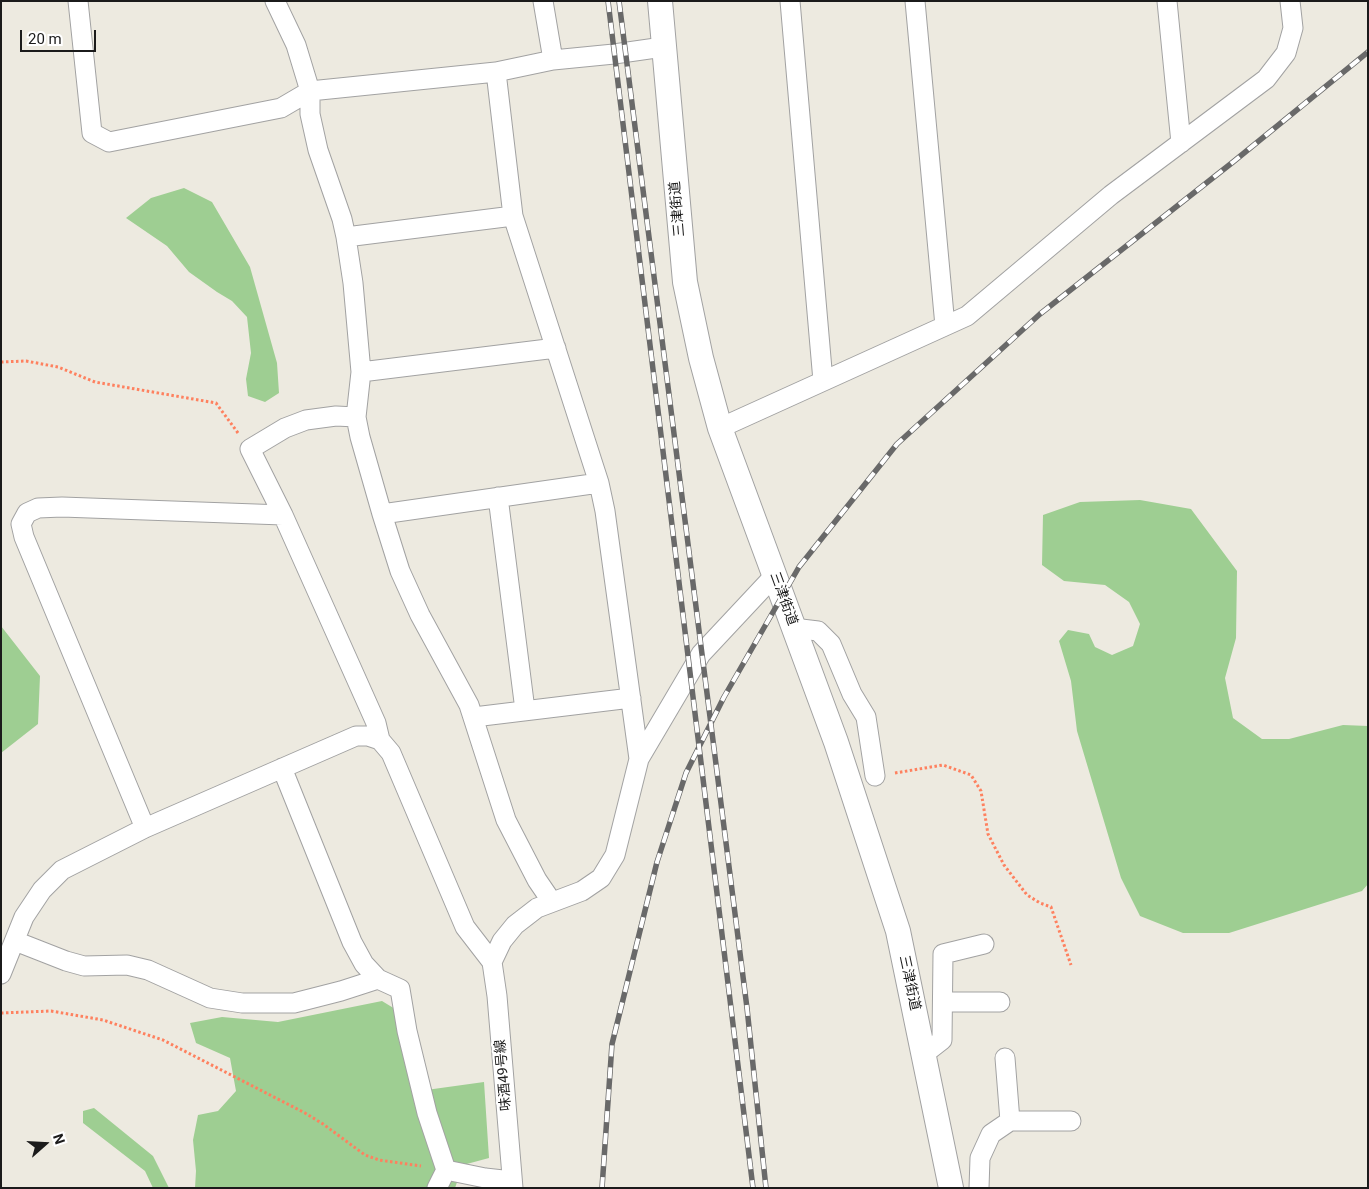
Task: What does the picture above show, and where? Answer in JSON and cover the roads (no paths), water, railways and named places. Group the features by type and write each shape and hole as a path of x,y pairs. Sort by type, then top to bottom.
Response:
{"street":[{"path":"78,1 92,133 109,142 281,108 310,91 496,72 553,60 663,47"},
{"path":"275,1 296,45 310,91 310,114 316,141 342,219 346,237 353,283 361,372 356,417 382,514 400,571 420,616 466,698 506,820 537,880 552,902"},
{"path":"543,1 553,60"},
{"name":"三津街道","path":"660,1 685,282 702,358 720,428 836,742 898,931 951,1188"},
{"path":"790,1 823,381"},
{"path":"915,1 945,326"},
{"path":"1167,1 1181,143"},
{"path":"720,428 967,316 1111,195 1266,79 1286,53 1293,28 1290,1"},
{"path":"496,72 513,216 556,348 605,511 639,759"},
{"path":"346,237 513,216"},
{"path":"361,372 556,348"},
{"path":"356,417 336,416 306,420 285,428 250,449 283,515 376,723 380,740 391,753 465,927 492,962 502,941 514,925 538,908 582,890 601,878 615,855 639,759 701,654 774,576"},
{"path":"382,514 598,483"},
{"path":"498,497 525,710"},
{"path":"145,828 24,537 21,524 27,513 38,508 62,507 283,515"},
{"path":"794,628 818,631 831,644 852,694 866,717 875,776"},
{"path":"474,718 631,698"},
{"path":"1,974 24,917 42,890 62,870 145,828 356,736 368,736 380,740"},
{"path":"282,768 352,942 364,964 378,979 400,989 423,1096 446,1170 437,1188"},
{"path":"15,942 84,966 127,965 141,968 210,998 242,1003 294,1002 341,991 378,979"},
{"path":"924,1054 942,1040 943,954 984,944"},
{"name":"味酒49号線","path":"492,962 497,996 512,1184"},
{"path":"943,1002 1000,1002"},
{"path":"1005,1058 1010,1121"},
{"path":"979,1188 980,1158 991,1134 1010,1121 1071,1121"},
{"path":"446,1170 512,1184"}],"railway":[{"path":"608,1 753,1188"},
{"path":"619,1 747,1008 766,1188"},
{"path":"602,1188 612,1044 657,862 686,773 724,697 799,567 897,444 1040,314 1233,162 1368,52"}]}
